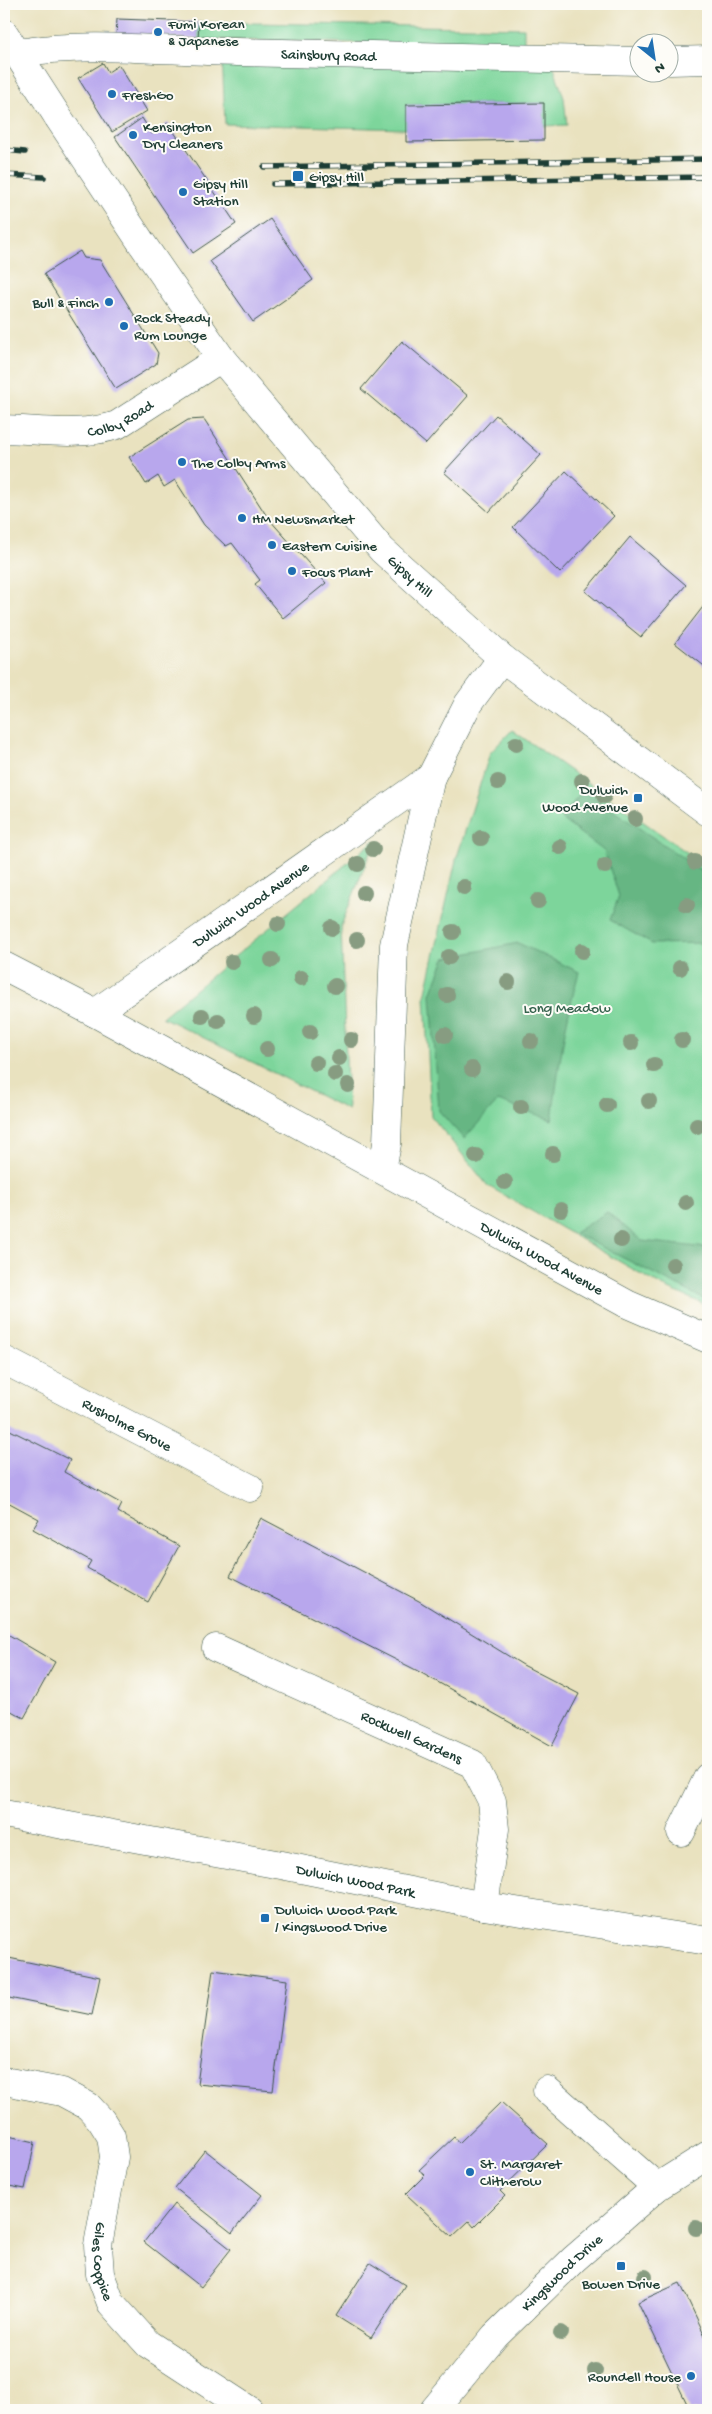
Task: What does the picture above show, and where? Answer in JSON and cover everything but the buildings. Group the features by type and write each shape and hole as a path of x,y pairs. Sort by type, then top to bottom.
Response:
{"street":[{"name":"Sainsbury Road","path":"8,40 47,48 630,60"},
{"name":"Gipsy Hill","path":"8,40 141,242 221,358 382,550 502,658 708,812"},
{"path":"680,61 708,60"},
{"name":"Colby Road","path":"4,429 81,432 102,430 117,425 221,358"},
{"name":"Dulwich Wood Avenue","path":"382,1169 387,1144 394,945 430,777 468,704 502,658"},
{"name":"Dulwich Wood Avenue","path":"95,1013 430,777"},
{"name":"Dulwich Wood Avenue","path":"4,966 95,1013 627,1304 708,1339"},
{"name":"Rusholme Grove","path":"4,1360 250,1488"},
{"name":"Rockwell Gardens","path":"216,1648 473,1764 492,1801 495,1829 484,1906"},
{"path":"681,1832 708,1777"},
{"name":"Dulwich Wood Park","path":"4,1814 281,1865 484,1906 708,1941"},
{"name":"Giles Coppice","path":"6,2082 62,2092 88,2106 101,2120 111,2136 114,2157 98,2245 100,2274 111,2303 148,2344 249,2410"},
{"path":"547,2090 657,2187"},
{"name":"Kingswood Drive","path":"434,2410 495,2336 574,2259 657,2187 708,2155"}],"green space":[{"path":"199,22 524,28 524,47 198,39"},
{"path":"222,52 551,59 564,98 567,125 544,126 544,103 406,105 406,129 225,124"},
{"name":"Long Meadow","path":"512,730 708,867 708,1306 662,1286 488,1186 431,1116 425,996 456,860 490,753"},
{"path":"583,790 708,875 708,943 652,944 610,920 619,896 604,851 561,819"},
{"path":"375,840 341,926 348,1110 162,1017"},
{"path":"518,943 579,972 562,1046 552,1120 498,1101 464,1139 439,1111 431,994 445,958"},
{"path":"607,1212 642,1241 708,1248 708,1301 574,1233"}],"railway":[{"path":"4,150 25,152"},
{"path":"264,167 708,159"},
{"path":"4,175 44,177"},
{"path":"273,184 708,177"}],"place":[{"name":"Fumi Korean & Japanese","path":"158,32"},
{"name":"FreshGo","path":"112,94"},
{"name":"Kensington Dry Cleaners","path":"133,135"},
{"name":"Gipsy Hill","path":"298,176"},
{"name":"Gipsy Hill Station","path":"183,192"},
{"name":"Bull & Finch","path":"109,302"},
{"name":"Rock Steady Rum Lounge","path":"124,326"},
{"name":"The Colby Arms","path":"182,462"},
{"name":"HM Newsmarket","path":"242,518"},
{"name":"Eastern Cuisine","path":"272,545"},
{"name":"Focus Plant","path":"292,571"},
{"name":"Dulwich Wood Avenue","path":"638,798"},
{"name":"Dulwich Wood Park / Kingswood Drive","path":"265,1918"},
{"name":"St. Margaret Clitherow","path":"470,2172"},
{"name":"Bowen Drive","path":"621,2266"},
{"name":"Roundell House","path":"691,2376"}]}
